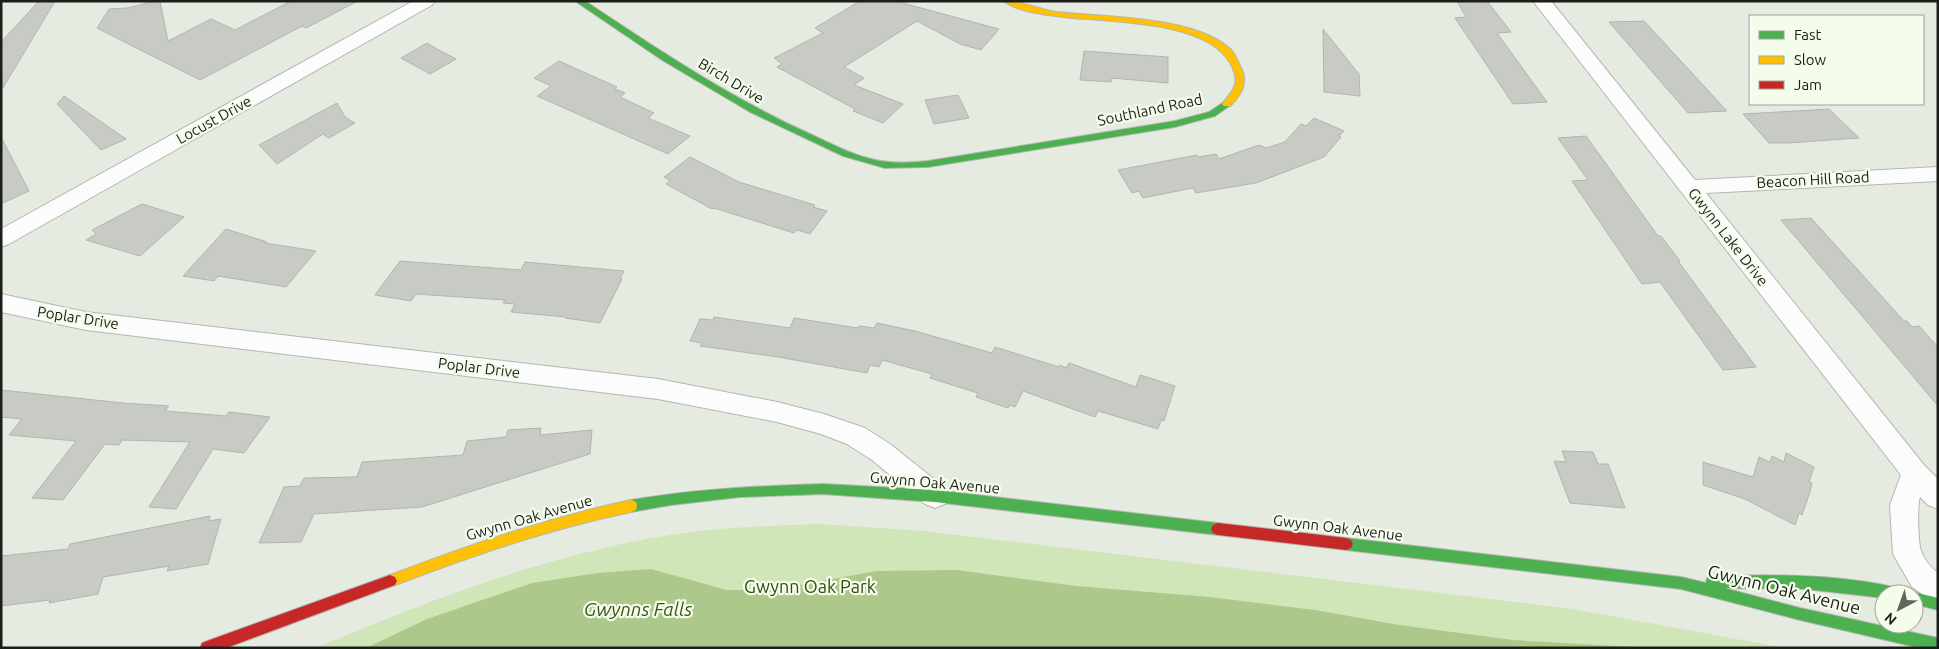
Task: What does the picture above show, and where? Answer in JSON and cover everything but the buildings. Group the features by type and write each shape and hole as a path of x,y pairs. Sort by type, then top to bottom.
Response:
{"main road":[{"name":"Birch Drive","path":"579,1 719,94 802,136 879,164"},
{"name":"Southland Road","path":"879,164 903,166 928,164 1174,124 1203,117 1220,109 1233,100 1239,89 1241,78 1237,61 1228,50 1208,38 1195,33 1164,25 1057,14 1008,1"},
{"name":"Gwynn Oak Avenue","path":"207,648 508,537 595,514 671,499 740,492 824,489 935,496 1681,583 1800,614 1938,645"},
{"name":"Gwynn Oak Avenue","path":"1681,583 1785,580 1874,589"},
{"path":"1924,600 1938,604"}],"street":[{"name":"Locust Drive","path":"1,239 426,1"},
{"name":"Gwynn Lake Drive","path":"1549,2 1688,187 1926,472 1938,497"},
{"name":"Beacon Hill Road","path":"1688,187 1938,174"},
{"name":"Poplar Drive","path":"1,303 86,321 658,389 778,412 824,424 856,436 881,452 935,496"},
{"path":"1926,472 1904,505 1907,554 1922,578 1938,589"}],"green space":[{"name":"Gwynn Oak Park","path":"820,524 924,531 1573,609 1785,648 316,648 445,596 578,554 688,532 744,527"}],"water":[{"name":"Gwynns Falls","path":"651,569 727,590 771,590 877,571 957,570 1076,586 1210,597 1315,610 1399,625 1513,640 1651,648 366,648 427,619 532,583 598,573"}],"traffic: fast":[{"path":"579,1 694,76 753,110 846,154 862,160 891,166 928,164 1175,124 1212,114 1227,104"},
{"path":"631,506 671,499 740,492 823,489 935,496 1218,529"},
{"path":"1346,544 1681,583 1800,614 1938,645"},
{"path":"1712,582 1805,582 1874,590"},
{"path":"1924,600 1938,604"}],"traffic: slow":[{"path":"1008,1 1031,9 1056,14 1159,24 1187,31 1211,40 1229,54 1239,71 1240,81 1238,89 1234,97 1227,104"},
{"path":"390,581 479,548 539,529 631,506"}],"traffic: jam":[{"path":"1218,529 1346,544"},
{"path":"207,648 390,581"}]}
